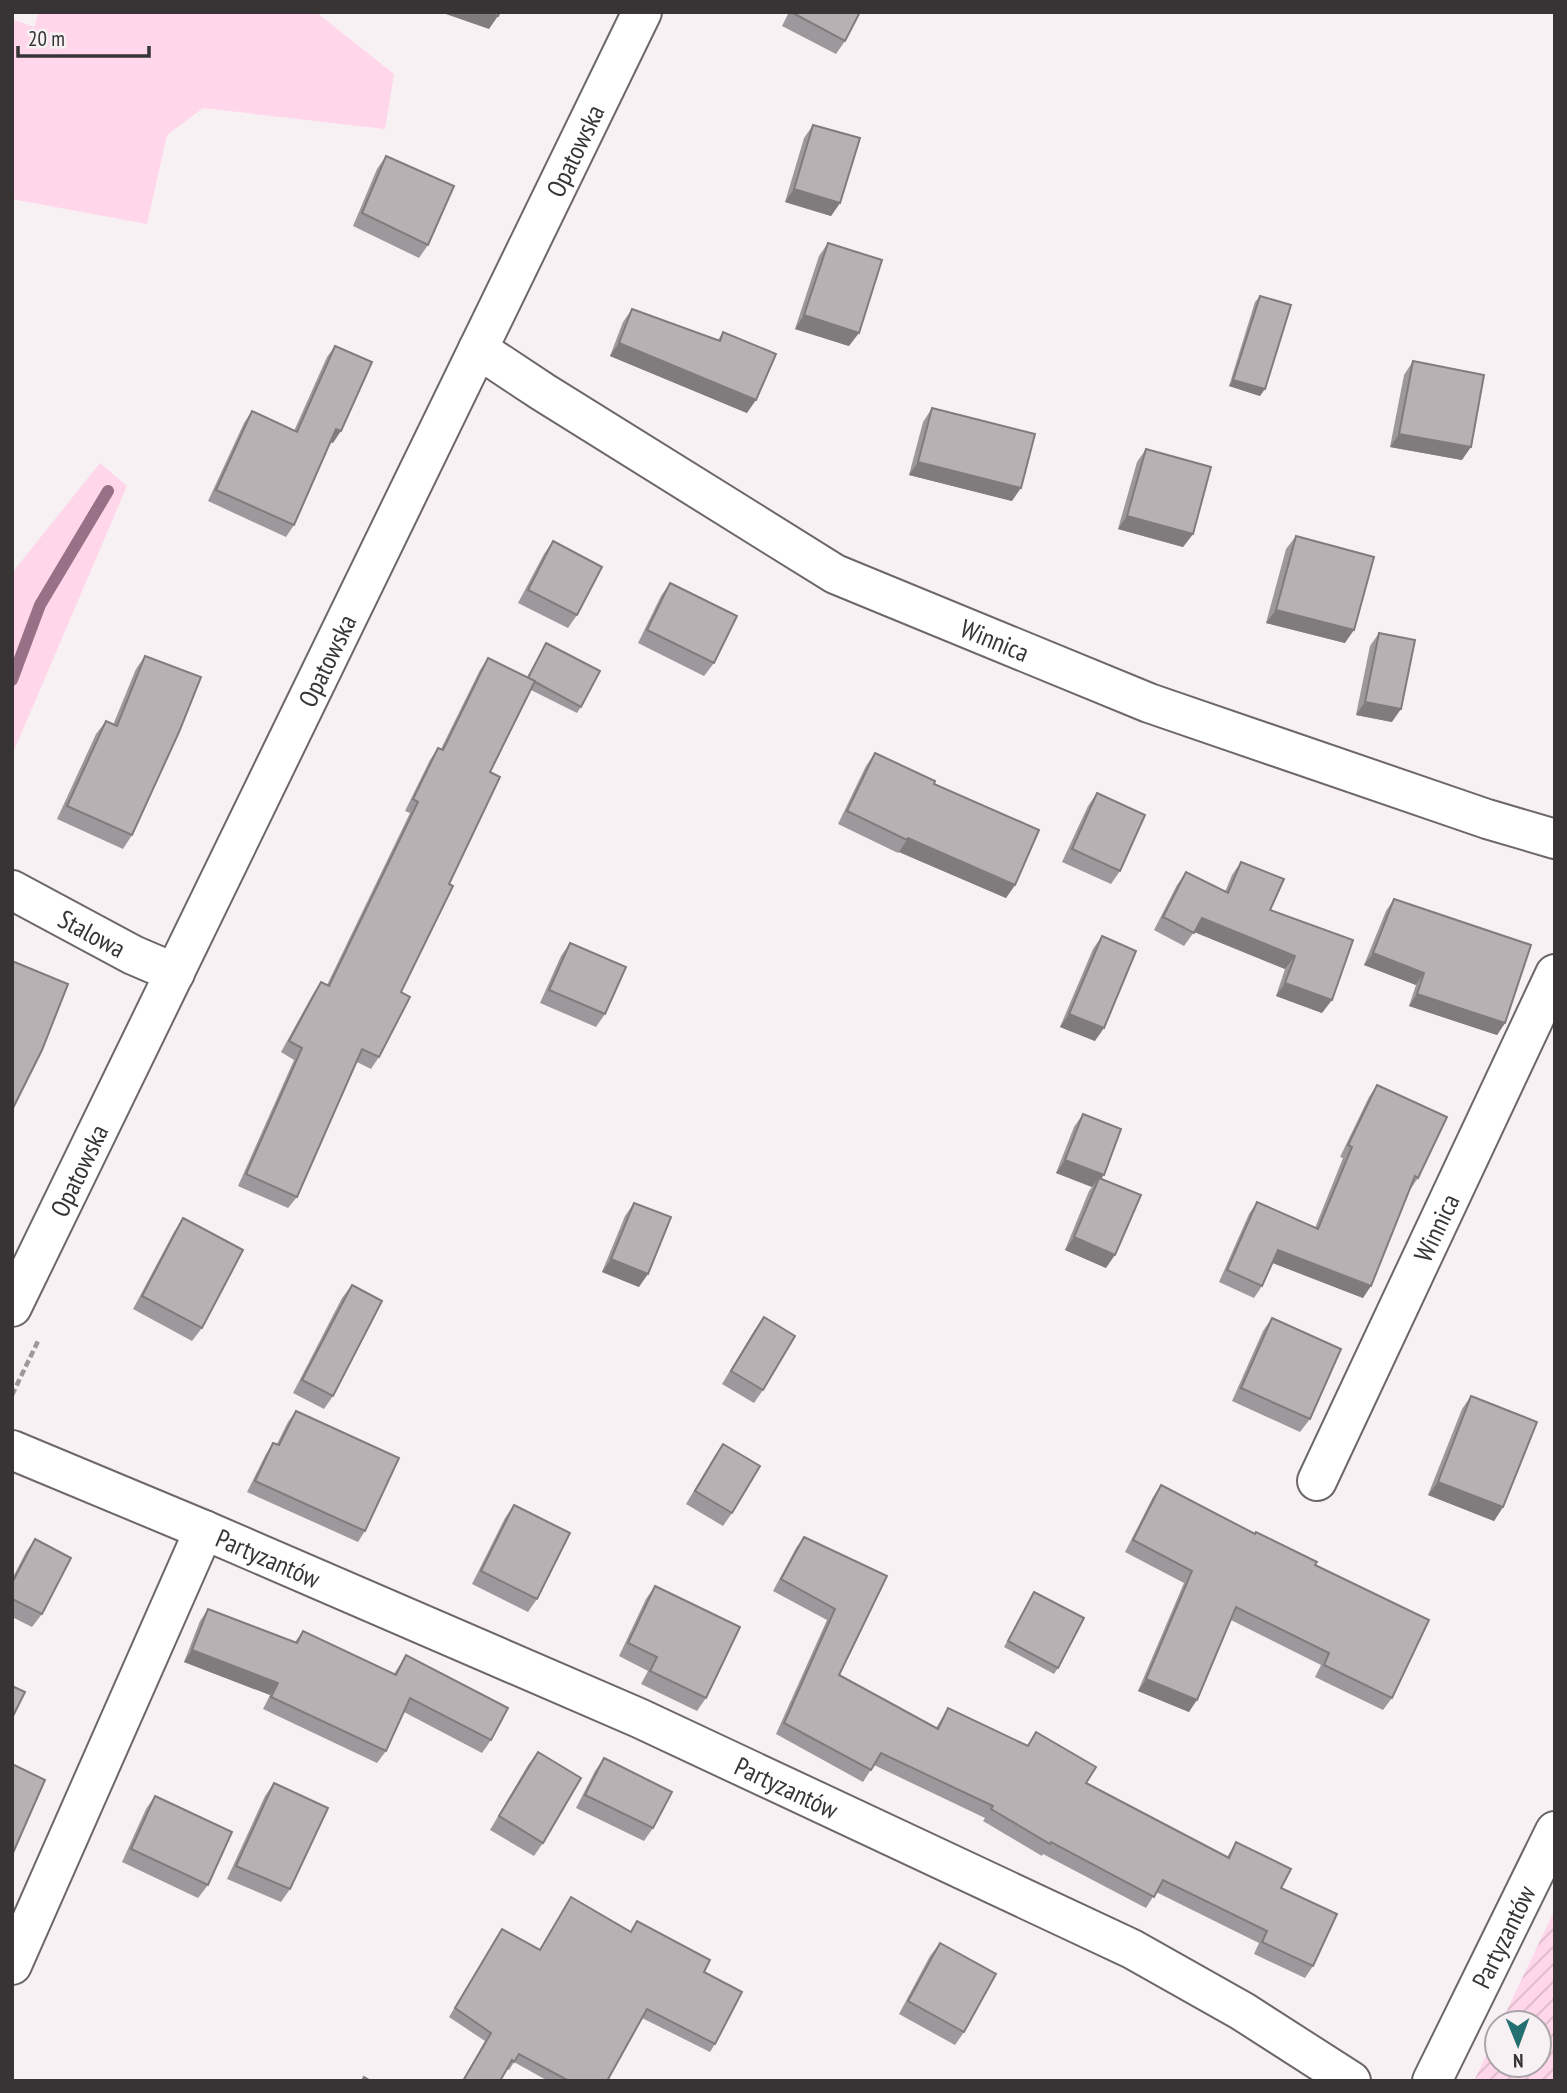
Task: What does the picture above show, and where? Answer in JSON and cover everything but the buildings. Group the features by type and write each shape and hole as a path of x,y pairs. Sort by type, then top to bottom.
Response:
{"street":[{"name":"Opatowska","path":"12,1307 642,12"},
{"name":"Winnica","path":"478,349 835,574 1149,703 1487,819 1555,839"},
{"name":"Stalowa","path":"12,890 133,954 176,973"},
{"name":"Winnica","path":"1317,1481 1555,974"},
{"name":"Partyzantów","path":"12,1450 639,1718 1132,1949 1242,2011 1312,2070 1351,2081"},
{"name":"Partyzantów","path":"12,1965 204,1530"},
{"name":"Partyzantów","path":"1432,2081 1555,1830"}],"shaded area":[{"path":"39,12 316,12 394,74 385,129 203,108 167,135 147,224 12,199 12,19 34,27"},
{"path":"100,463 127,486 12,755 12,573"},
{"path":"1555,1909 1555,2081 1474,2081 1483,2062 1483,2079 1553,2079 1553,2009 1508,2009"}],"waterway":[{"path":"12,680 40,605 108,491"}]}
